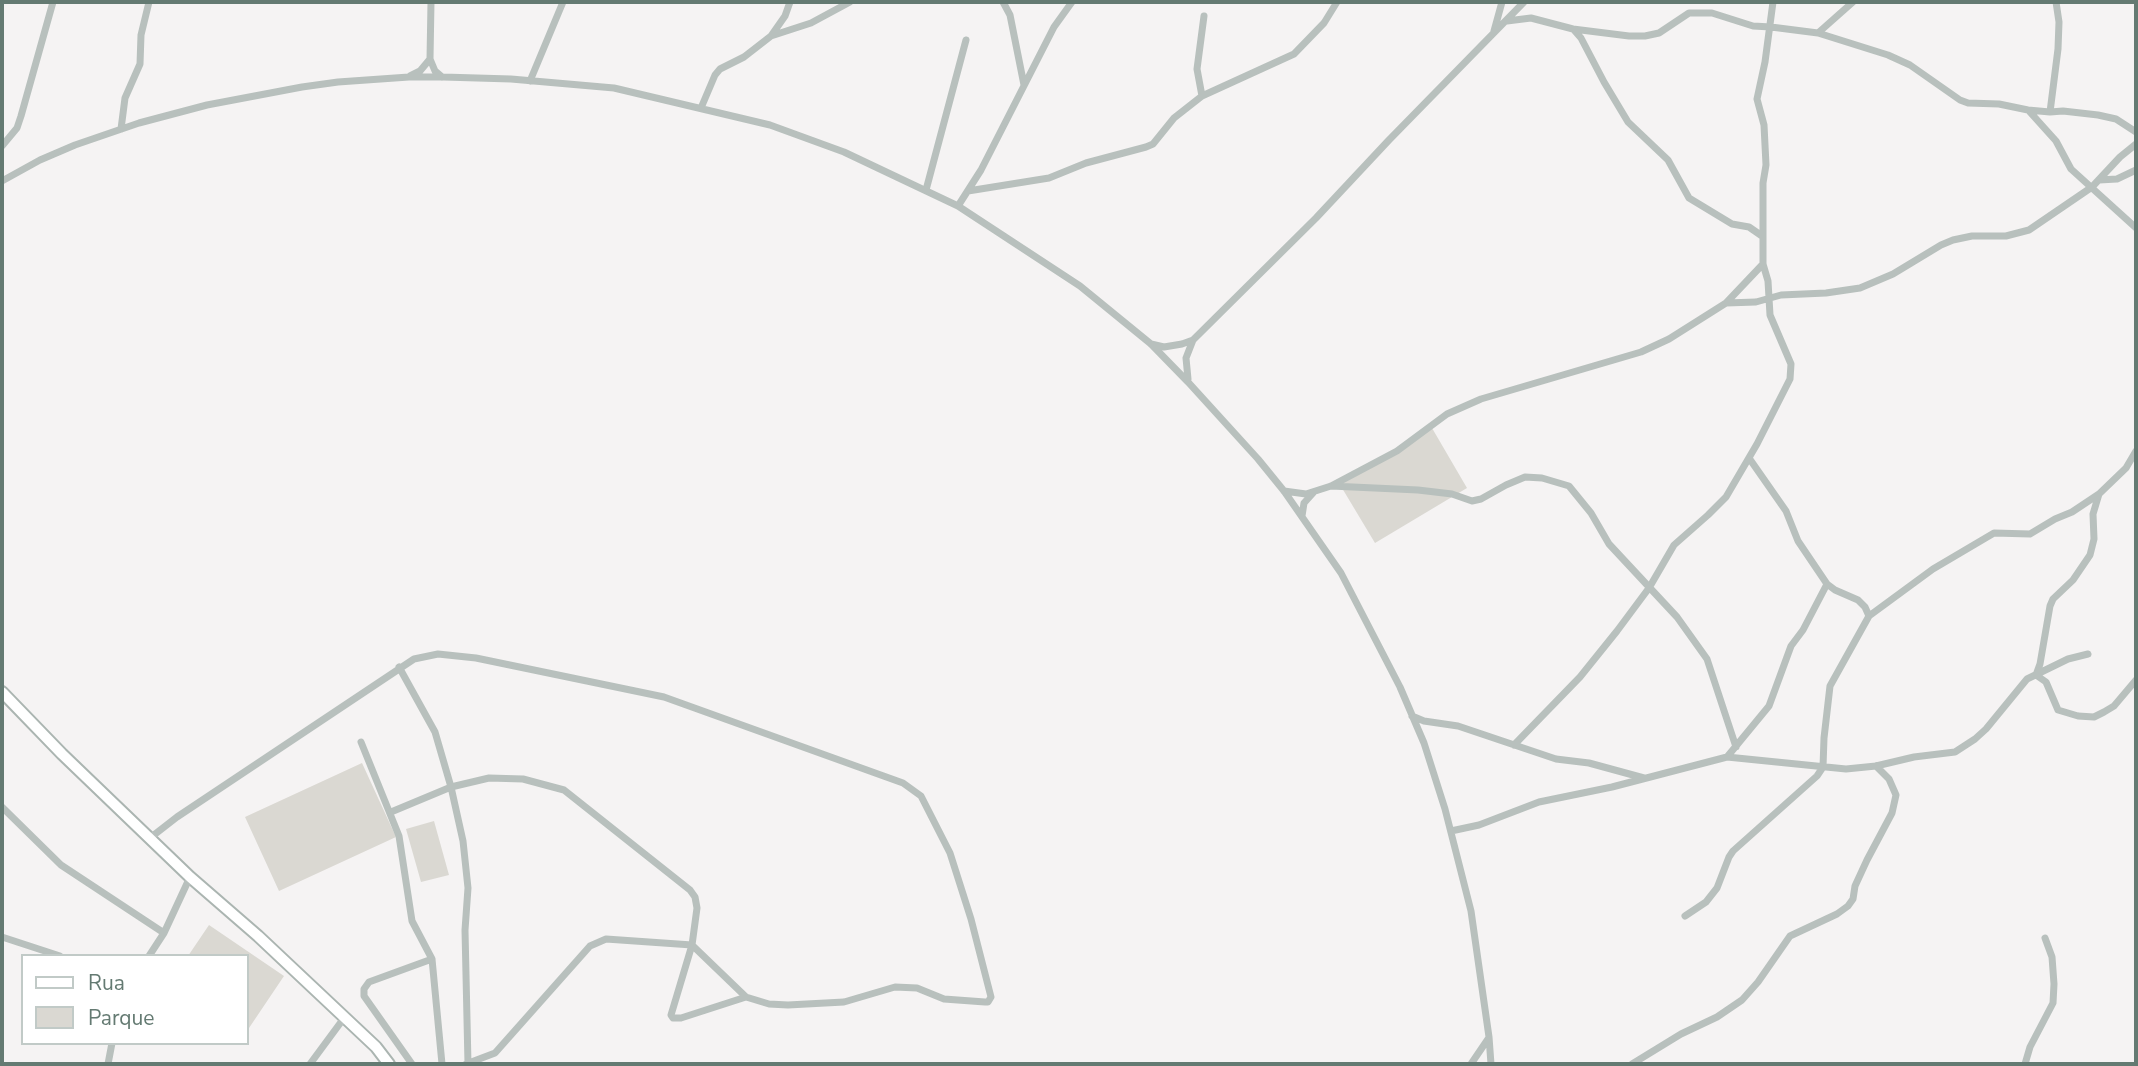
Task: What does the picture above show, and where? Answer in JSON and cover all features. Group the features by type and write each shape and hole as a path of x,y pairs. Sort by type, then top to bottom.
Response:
{"street":[{"path":"2,146 17,128 53,2"},
{"path":"121,130 125,98 140,64 141,35 149,2"},
{"path":"431,2 430,59 435,71 443,77"},
{"path":"530,80 563,2"},
{"path":"701,108 720,69 744,57 771,36 785,16 790,2"},
{"path":"771,36 811,23 850,2"},
{"path":"1003,2 1010,15 1025,85"},
{"path":"1010,15 1013,2"},
{"path":"958,206 1054,27 1072,2"},
{"path":"968,191 1049,178 1086,163 1146,148 1153,144 1174,118 1202,96 1294,54 1324,23 1337,2"},
{"path":"1492,35 1502,2"},
{"path":"1188,382 1186,358 1193,340 1316,218 1389,139 1524,2"},
{"path":"1514,745 1580,677 1617,631 1649,588 1674,545 1726,496 1790,379 1791,364 1770,315 1770,298 1763,264 1763,183 1766,164 1764,125 1757,99 1773,2"},
{"path":"1818,33 1853,2"},
{"path":"2050,112 2059,48 2056,2"},
{"path":"1506,21 1531,18 1573,29 1645,36 1659,33 1689,13 1712,13 1753,26 1818,33 1888,55 1910,65 1968,103 1999,104 2028,110 2063,111 2116,119 2136,132"},
{"path":"1202,96 1197,69 1204,16"},
{"path":"1573,29 1581,38 1628,122 1668,160 1689,198 1732,224 1749,228 1762,236"},
{"path":"926,190 966,40"},
{"path":"410,77 420,71 430,59"},
{"path":"2,181 40,160 121,130 207,105 302,87 410,77 443,77 530,80 614,88 771,125 844,152 958,206 1080,286 1151,344 1284,491 1340,572 1400,687 1424,743 1451,831 1471,911 1491,1064"},
{"path":"2028,110 2056,141 2071,169 2136,228"},
{"path":"1726,303 1756,302 1781,295 1860,288 1893,274 1931,250 1953,240 1972,236 2006,236 2029,230 2092,187 2136,144"},
{"path":"2099,180 2117,179 2136,170"},
{"path":"1284,491 1306,494 1331,486 1397,451 1447,414 1481,399 1641,352 1696,323 1726,303 1763,264"},
{"path":"1151,344 1164,347 1193,340"},
{"path":"1685,916 1706,902 1717,888 1733,851 1807,786 1823,767 1830,686 1869,616 1933,569 1994,533 2030,534 2072,512 2099,494 2126,468 2136,451"},
{"path":"1749,458 1786,510 1798,541 1827,584 1858,600 1869,616"},
{"path":"1331,486 1418,490 1452,494 1472,501 1525,477 1542,478 1569,486 1591,513 1609,544 1677,617 1707,659 1736,747"},
{"path":"1302,516 1304,503 1313,492"},
{"path":"2036,675 2053,599 2073,580 2090,555 2094,539 2095,505 2099,494"},
{"path":"1727,757 1769,706 1791,646 1827,584"},
{"path":"150,838 399,667 414,659 438,654 476,658 664,697 903,783 921,796 950,853 975,932 991,997 988,1002 944,999 917,988 895,987 844,1002 769,1004 746,997 692,945 617,939 597,942 590,946 495,1054 467,1064 468,888 463,841 435,732 399,667"},
{"path":"1451,831 1479,825 1539,802 1645,779 1727,757 1846,769 1955,752 1986,729 2027,679 2068,659 2088,654"},
{"path":"2036,675 2046,682 2058,710 2094,717 2114,706 2136,680"},
{"path":"2,692 62,754 190,877 258,936 376,1047 389,1064"},
{"path":"1412,716 1424,721 1458,726 1556,760 1589,763 1645,779"},
{"path":"361,743 399,836 412,921 432,960 442,1064"},
{"path":"1632,1064 1681,1034 1717,1017 1742,1000 1790,936 1848,906 1867,860 1892,813 1896,795 1889,779 1876,766"},
{"path":"391,812 451,787 489,778 523,779 564,790 690,890 695,897 697,908 692,945 671,1015 673,1018 681,1018 746,997"},
{"path":"2,807 61,865 163,933"},
{"path":"150,954 190,877"},
{"path":"2,937 54,954"},
{"path":"2025,1064 2030,1047 2053,1003 2052,957 2045,938"},
{"path":"412,1064 364,996 364,989 369,982 432,960"},
{"path":"310,1064 344,1018"},
{"path":"1471,1064 1489,1037"},
{"path":"108,1064 113,1045"}],"green space":[{"path":"1432,428 1467,488 1375,543 1339,483"},
{"path":"362,763 396,837 279,891 245,817"},
{"path":"434,821 449,875 421,882 406,829"},
{"path":"209,925 284,976 248,1030 248,954 189,954"}]}
